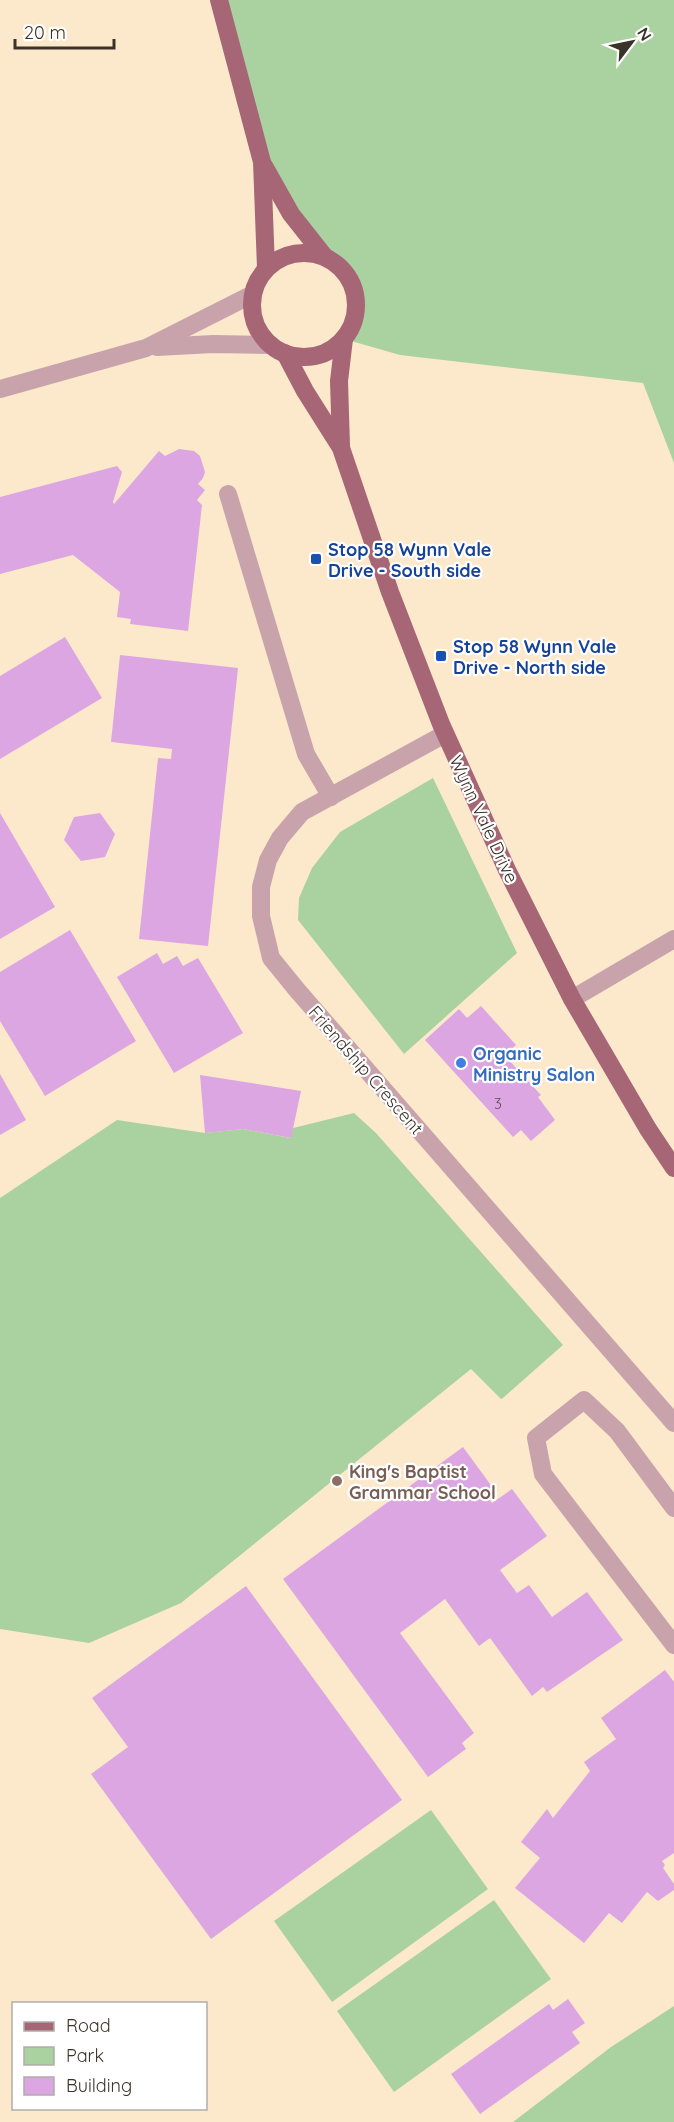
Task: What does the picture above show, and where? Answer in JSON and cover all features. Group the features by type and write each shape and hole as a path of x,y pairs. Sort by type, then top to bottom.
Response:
{"main road":[{"path":"219,0 262,162 266,268"},
{"path":"262,162 291,214 325,256 342,269 353,286 356,300 356,314 344,339 327,352 317,356 295,357 278,349 261,335 254,322 253,294 266,268 283,257 304,252 325,256"},
{"name":"Wynn Vale Drive","path":"341,448 339,381 344,339"},
{"name":"Wynn Vale Drive","path":"278,349 341,448 390,592 445,734 507,870 572,999 648,1129 674,1168"}],"street":[{"path":"0,389 146,348 253,294"},
{"path":"146,348 213,344 278,349"},
{"path":"228,494 306,754 331,797"},
{"name":"Friendship Crescent","path":"445,734 302,812 280,838 268,860 261,887 261,916 271,958 674,1423"},
{"path":"572,999 674,939"},
{"path":"674,1508 618,1431 584,1400 536,1438 543,1474 674,1645"}],"green space":[{"path":"219,0 674,0 674,463 643,383 400,355 344,339 355,315 355,294 351,283 336,265 325,257 262,162"},
{"path":"433,778 517,953 404,1054 298,920 299,898 312,868 340,832"},
{"path":"354,1113 376,1133 563,1345 501,1399 471,1369 181,1603 89,1643 0,1629 0,1198 117,1120 205,1133 243,1129 290,1138 293,1128"},
{"path":"431,1810 488,1889 332,2002 274,1921"},
{"path":"494,1900 551,1979 394,2092 337,2011"},
{"path":"674,2006 674,2122 513,2122 611,2047"}],"building":[{"path":"179,449 194,451 200,456 205,472 198,484 205,490 197,500 202,505 188,631 130,624 131,619 117,617 120,592 73,555 0,574 0,497 117,466 122,472 114,504 159,451 165,456"},
{"path":"65,637 102,698 0,759 0,676"},
{"path":"120,655 238,668 208,946 139,939 158,758 171,759 172,749 111,742"},
{"path":"0,813 55,907 0,939"},
{"path":"100,813 115,834 105,857 81,861 64,840 74,817"},
{"path":"70,930 136,1041 45,1096 0,1021 0,972"},
{"path":"157,953 163,964 177,956 183,966 198,958 243,1033 174,1073 117,977"},
{"path":"481,1006 516,1045 504,1055 541,1095 538,1097 555,1120 531,1141 521,1130 513,1137 425,1040 459,1009 467,1018"},
{"path":"0,1074 26,1120 0,1135"},
{"path":"200,1075 301,1091 291,1138 243,1129 205,1133"},
{"path":"463,1447 493,1488 485,1494 492,1503 512,1489 547,1536 500,1570 517,1593 529,1585 552,1617 587,1592 623,1640 547,1692 543,1687 532,1696 490,1638 479,1646 445,1599 400,1633 474,1733 462,1743 466,1749 428,1777 283,1579"},
{"path":"246,1586 402,1800 211,1939 91,1774 128,1747 92,1698"},
{"path":"665,1670 674,1682 674,1853 662,1861 665,1865 663,1868 674,1884 674,1890 658,1901 647,1892 622,1923 609,1913 584,1943 515,1888 540,1858 521,1842 547,1809 553,1818 590,1771 584,1762 616,1739 601,1718"},
{"path":"568,1999 585,2023 572,2032 580,2043 480,2114 451,2074 549,2004 553,2010"}],"place":[{"name":"Stop 58 Wynn Vale Drive - South side","path":"316,559"},
{"name":"Stop 58 Wynn Vale Drive - North side","path":"441,656"},
{"name":"Organic Ministry Salon","path":"461,1063"},
{"name":"King's Baptist Grammar School","path":"337,1481"}]}
